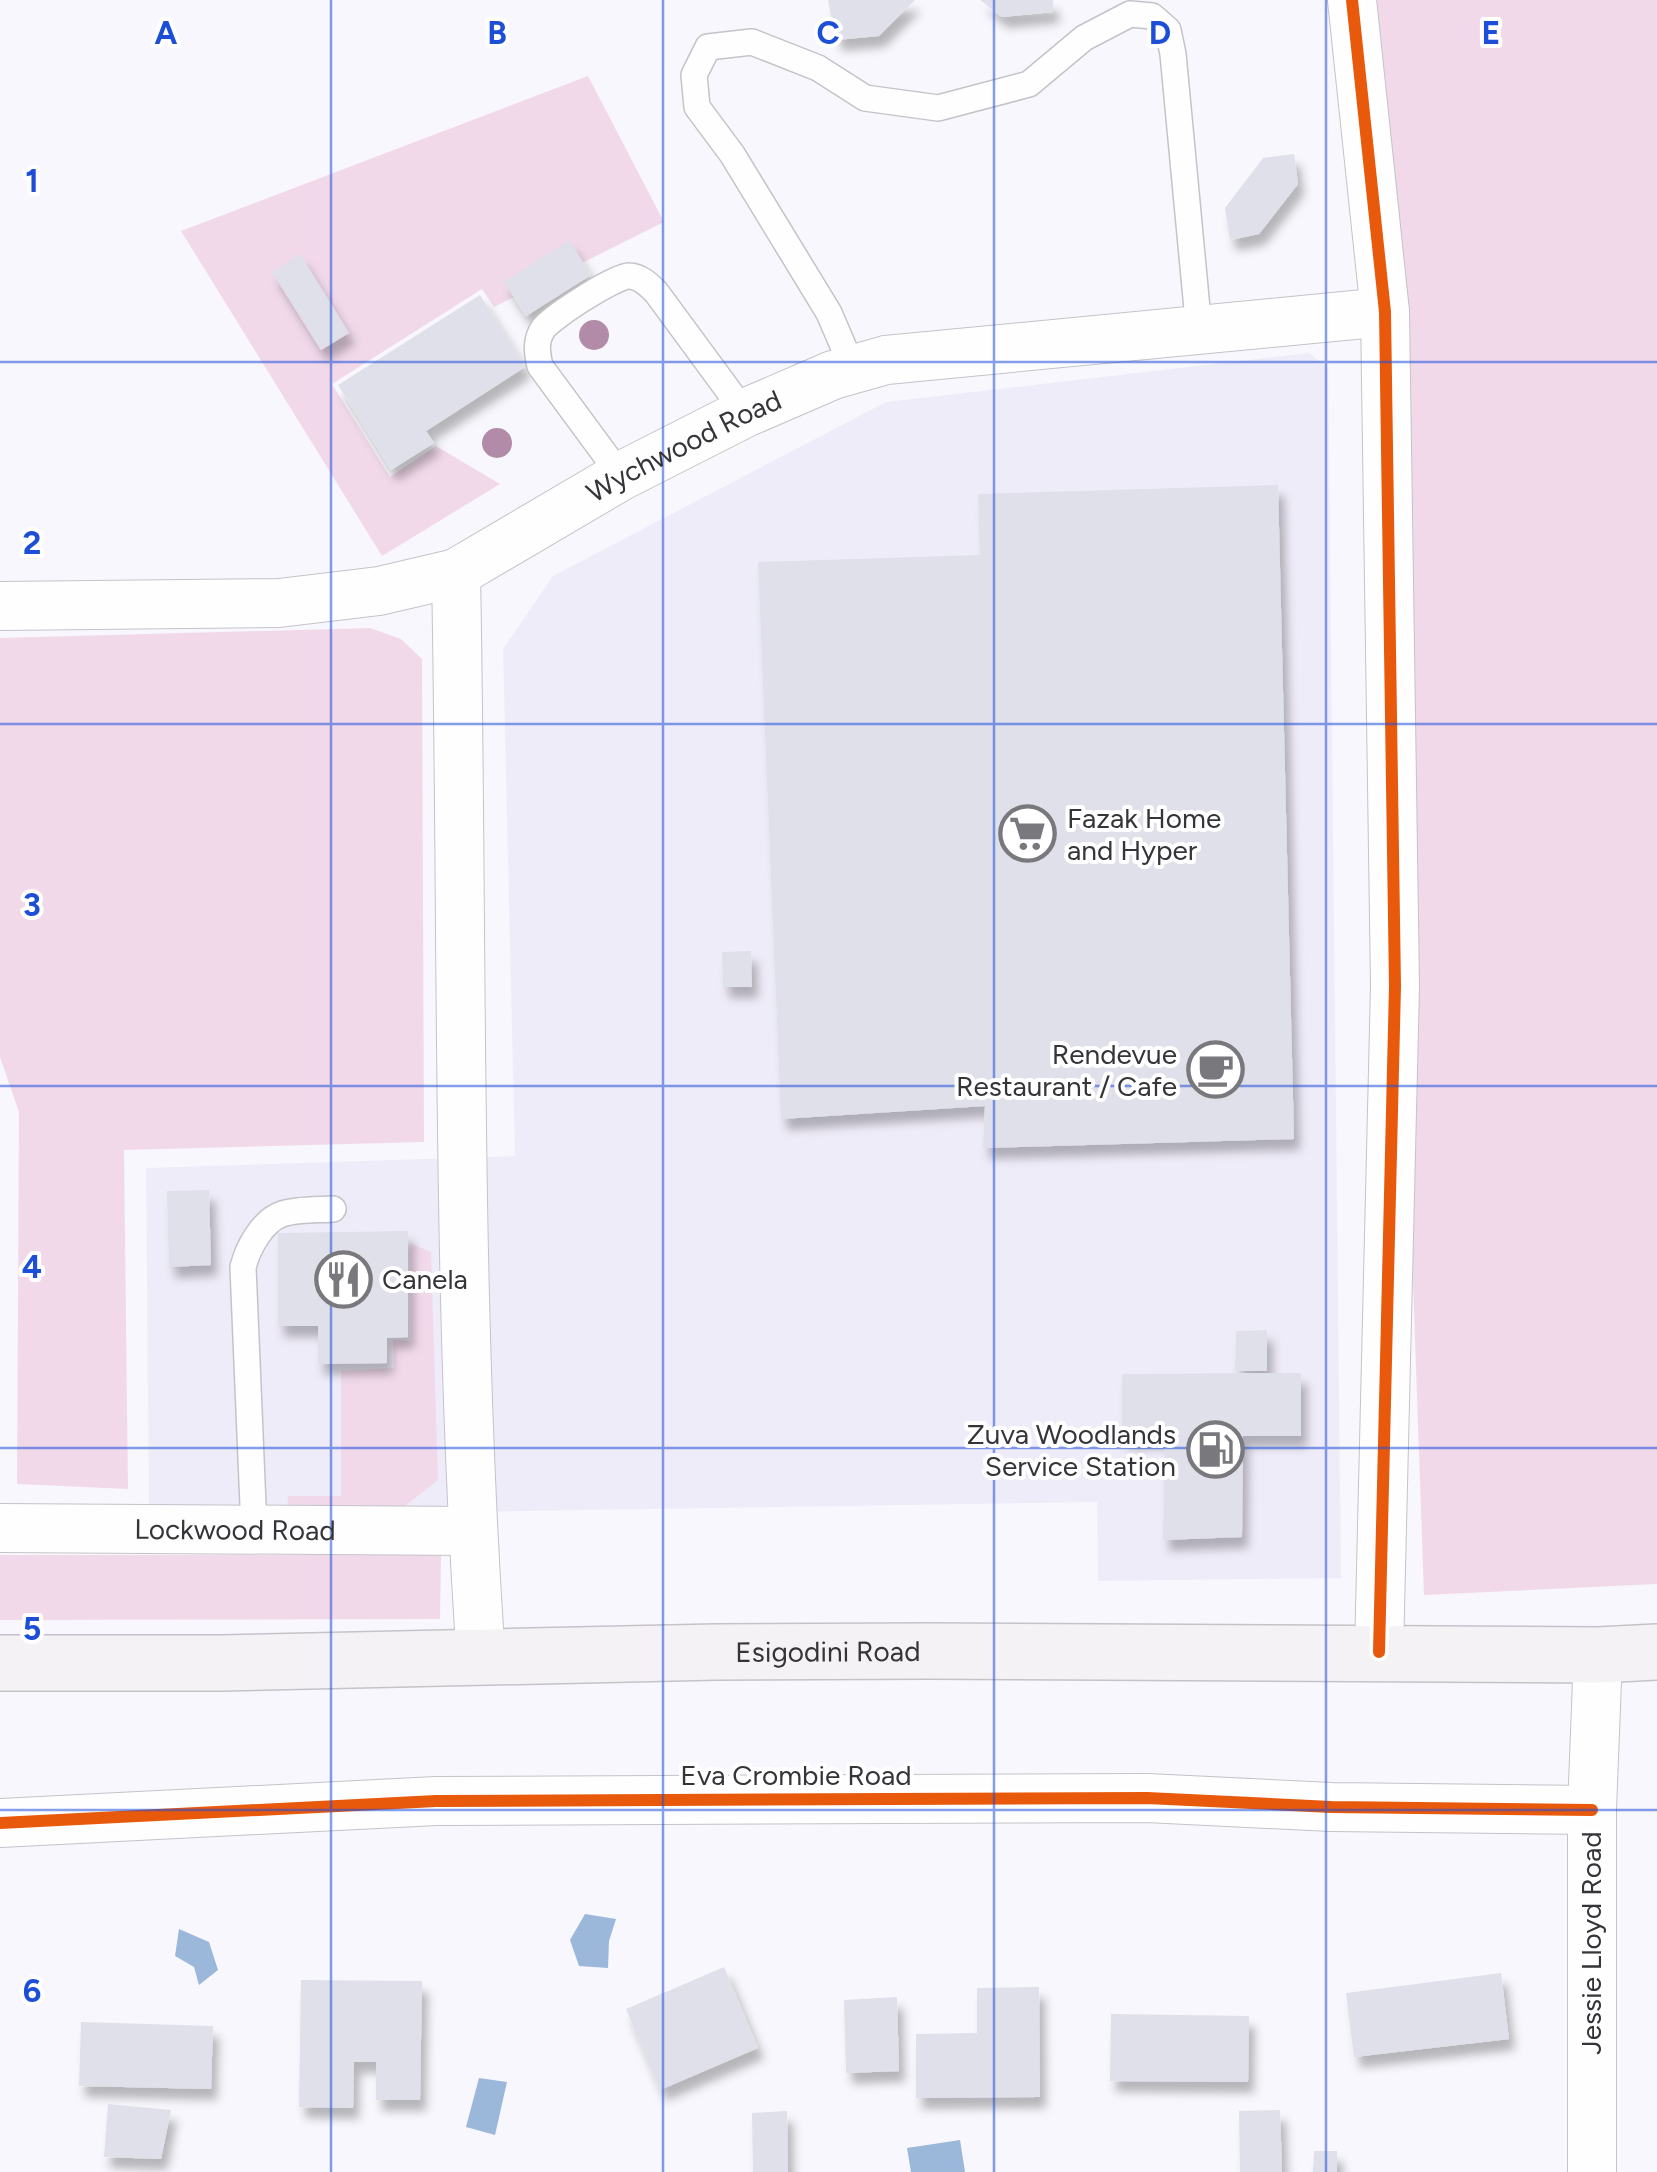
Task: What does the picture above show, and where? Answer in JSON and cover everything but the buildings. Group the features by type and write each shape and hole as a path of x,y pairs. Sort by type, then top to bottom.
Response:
{"main road":[{"name":"Esigodini Road","path":"0,1662 222,1663 716,1652 1657,1652"}],"street":[{"path":"1352,0 1384,312 1395,986 1379,1652"},
{"name":"Wychwood Road","path":"0,606 280,603 379,591 456,573 620,476 745,413 833,375 886,360 1384,312"},
{"path":"456,573 460,1134 472,1532 480,1659"},
{"name":"Lockwood Road","path":"0,1528 472,1532"},
{"name":"Jessie Lloyd Road","path":"1592,2172 1592,1810 1598,1654"},
{"name":"Eva Crombie Road","path":"0,1822 436,1801 1147,1798 1331,1808 1592,1810"}],"lane":[{"path":"854,369 829,313 732,154 697,107 694,75 708,48 752,42 818,68 865,98 938,108 1028,84 1084,38 1130,14 1152,16 1168,30 1173,54 1200,330"},
{"path":"620,476 540,366 536,349 544,327 608,282 629,276 646,282 745,413"},
{"path":"254,1530 243,1267 247,1252 272,1220 283,1213 333,1209"}],"shaded area":[{"path":"1368,0 1657,0 1657,1584 1424,1595"},
{"path":"588,76 664,222 494,307 482,289 332,384 390,477 436,446 500,484 382,556 181,231"},
{"path":"1309,353 1328,368 1341,1578 1098,1581 1097,1502 149,1517 146,1168 515,1156 503,649 553,576 886,402"},
{"path":"370,628 401,639 422,659 424,1142 124,1150 128,1489 17,1484 19,1112 0,1057 0,638"},
{"path":"410,1243 431,1252 438,1480 396,1513 287,1514 288,1496 341,1496 341,1371 394,1368 393,1340 411,1341"},
{"path":"0,1555 441,1555 440,1619 0,1620"}],"water":[{"path":"585,1914 616,1919 609,1941 608,1968 579,1966 570,1940"},
{"path":"179,1929 209,1942 218,1970 199,1985 194,1967 175,1956"},
{"path":"479,2078 507,2082 495,2135 466,2127"},
{"path":"960,2140 965,2172 911,2172 907,2148"}],"cycle path":[{"path":"1352,0 1385,312 1395,986 1379,1652"},
{"path":"0,1823 436,1801 1147,1798 1331,1807 1592,1810"}],"place":[{"name":"Fazak Home and Hyper","path":"1028,834"},
{"name":"Rendevue Restaurant / Cafe","path":"1216,1070"},
{"name":"Canela","path":"343,1279"},
{"name":"Zuva Woodlands Service Station","path":"1215,1450"}]}
